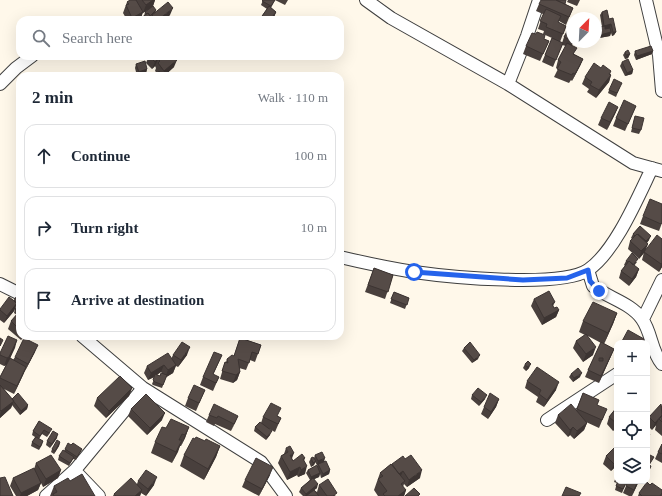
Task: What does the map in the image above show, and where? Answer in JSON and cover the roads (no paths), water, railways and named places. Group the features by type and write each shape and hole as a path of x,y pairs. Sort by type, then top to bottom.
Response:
{"street":[{"path":"344,258 414,272 523,280 567,278 588,270 603,255 627,221 657,170 633,163 508,84 391,18 366,0"},
{"path":"508,84 527,36 539,0"},
{"path":"646,0 659,55 662,91"},
{"path":"0,84 27,60"},
{"path":"588,270 593,286 625,305 643,319 655,361"},
{"path":"643,319 662,280"},
{"path":"0,284 16,292"},
{"path":"87,340 143,388 261,462 286,496"},
{"path":"547,420 614,376"},
{"path":"46,496 75,470 143,388"},
{"path":"75,470 99,496"}]}
